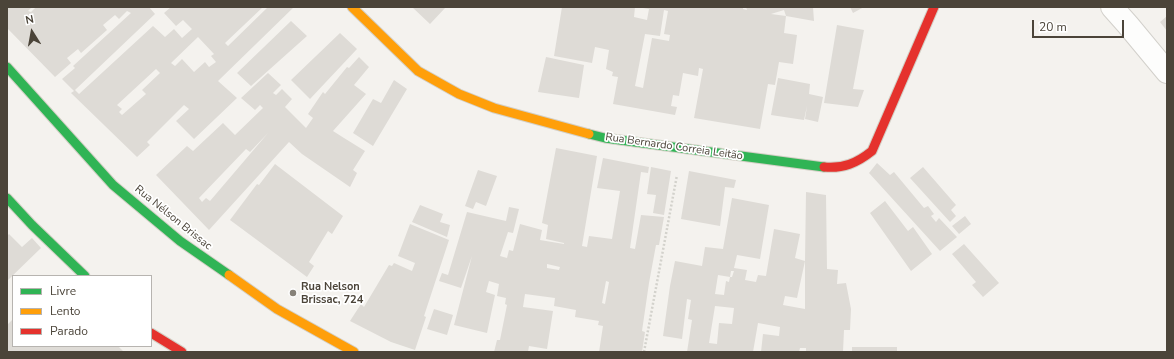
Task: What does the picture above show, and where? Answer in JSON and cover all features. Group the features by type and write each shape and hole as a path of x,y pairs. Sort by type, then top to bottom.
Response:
{"street":[{"name":"Rua Bernardo Correia Leitão","path":"352,7 418,71 459,94 494,108 605,138 833,168 848,166 862,160 872,151 934,7"},
{"path":"1112,7 1167,72"},
{"name":"Rua Nélson Brissac","path":"7,67 113,185 180,241 277,309 354,352"},
{"path":"7,198 32,225 84,275"},
{"path":"152,334 182,352"}],"path":[{"path":"644,352 682,148"}],"building":[{"path":"7,7 32,7 28,11 31,12 36,7 149,7 155,14 75,90 79,94 153,26 165,37 174,29 182,38 192,29 183,20 176,26 164,13 171,7 263,7 225,43 228,46 268,7 294,7 218,81 237,98 194,139 176,121 189,109 184,105 147,142 150,145 137,157 71,93 74,91 62,79 75,68 73,66 131,13 127,11 119,19 115,15 103,25 107,30 81,53 78,49 67,58 71,63 55,77 7,28","holes":["198,37 214,54 211,56 216,62 209,67 205,62 194,72 182,59 175,66 171,63","156,69 160,73 142,90 146,94 122,115 119,112 122,109 117,105"]},
{"path":"412,7 446,7 430,24"},
{"path":"562,7 635,7 634,17 647,20 649,9 643,7 743,7 743,9 747,10 746,7 813,7 814,21 786,16 784,33 797,35 793,64 779,62 775,85 768,84 760,129 694,118 703,69 699,68 698,76 683,73 679,96 673,95 671,106 677,107 675,115 613,104 618,77 612,76 613,72 606,69 609,50 595,47 592,63 554,56","holes":["664,10 668,11 664,34 670,35 669,41 652,38 643,88 635,86 645,34 660,36","784,10 786,16 771,14"]},
{"path":"850,7 864,7 853,13"},
{"path":"1167,16 1167,31 1160,22"},
{"path":"291,21 307,36 251,86 237,73"},
{"path":"837,25 864,30 853,89 864,90 858,107 824,103"},
{"path":"340,33 357,49 310,99 291,80"},
{"path":"359,57 369,67 354,85 366,94 333,131 365,151 353,170 357,173 350,187 302,154 289,142 209,230 156,175 187,146 193,151 223,123 235,135 263,108 260,105 255,110 241,98 268,73 281,85 273,93 276,95 282,89 292,99 285,107 306,128 313,118 308,114 323,92 325,94 347,67 349,68","holes":["268,133 210,201 206,198 202,202 199,198 246,149 250,152"]},
{"path":"546,57 584,65 579,98 538,92"},
{"path":"778,78 810,84 809,94 823,97 818,122 805,119 807,106 804,120 771,115"},
{"path":"394,80 407,89 373,146 353,133 373,99 381,103"},
{"path":"556,148 597,156 582,246 587,247 589,236 612,239 620,191 597,188 603,158 649,167 648,173 641,172 630,248 635,249 641,215 664,217 659,245 656,245 649,283 642,331 645,332 642,352 599,352 603,326 598,325 599,321 575,317 576,310 554,306 555,298 525,294 523,307 553,311 547,349 529,346 528,352 494,352 497,340 500,340 507,305 505,304 506,298 497,296 499,284 489,281 486,292 495,295 487,333 454,325 472,256 461,288 439,281 442,273 448,275 467,212 506,221 509,207 519,209 513,233 508,232 500,256 507,258 509,250 513,251 520,224 542,230 540,240 564,244 546,239 548,225 542,223","holes":["547,264 560,267 559,270 547,268","606,281 609,282 605,304 602,303"]},
{"path":"877,163 890,175 894,172 924,208 928,206 934,214 931,216 936,222 939,218 957,237 940,251 869,173"},
{"path":"275,164 343,216 332,234 328,231 309,262 314,266 307,277 230,220 257,184 259,185"},
{"path":"651,167 671,171 664,215 653,213 656,195 647,194"},
{"path":"923,167 956,205 951,210 956,216 950,222 910,178"},
{"path":"478,170 497,176 486,206 476,202 473,209 465,206"},
{"path":"689,171 736,180 734,188 725,187 720,226 681,219"},
{"path":"806,192 826,195 827,269 838,270 837,284 846,283 851,309 850,330 844,330 843,352 806,352 806,348 800,348 799,352 761,352 763,334 779,336 780,327 758,323 753,352 687,352 692,320 688,319 691,300 687,299 682,339 663,336 675,261 702,266 705,247 723,249 732,198 769,205 760,259 737,255 734,268 747,270 745,280 756,282 758,275 766,276 774,229 800,234 795,258 805,261","holes":["805,261 805,309 783,305 785,296 797,298","731,271 734,271 732,277 730,277","718,275 730,277 729,282 726,281 724,295 715,294","715,306 734,308 732,324 719,323 717,344 709,343"]},
{"path":"885,201 908,231 913,227 932,254 911,271 870,213"},
{"path":"420,205 443,214 440,222 450,225 447,237 412,222"},
{"path":"965,216 971,224 959,234 952,226"},
{"path":"410,224 449,240 424,316 426,317 415,350 391,342 350,321 361,304 364,307 389,265 392,266 394,263 412,271 415,263 398,256"},
{"path":"9,234 22,247 32,238 41,248 7,281 7,236"},
{"path":"964,244 999,283 983,297 972,285 976,282 952,254"},
{"path":"434,309 453,315 447,335 427,329"},
{"path":"12,320 12,347 119,347 124,352 7,352 7,325"},
{"path":"852,347 897,347 897,352 852,352"}],"traffic: fast":[{"path":"7,67 113,185 180,241 229,275"},
{"path":"589,134 605,138 824,167"},
{"path":"7,198 32,225 84,275"}],"traffic: slow":[{"path":"352,7 418,71 459,94 494,108 589,134"},
{"path":"229,275 277,309 354,352"}],"traffic: jam":[{"path":"824,167 844,166 861,159 872,151 934,7"},
{"path":"152,334 182,352"}],"place":[{"name":"Rua Nelson Brissac, 724","path":"293,293"}]}
